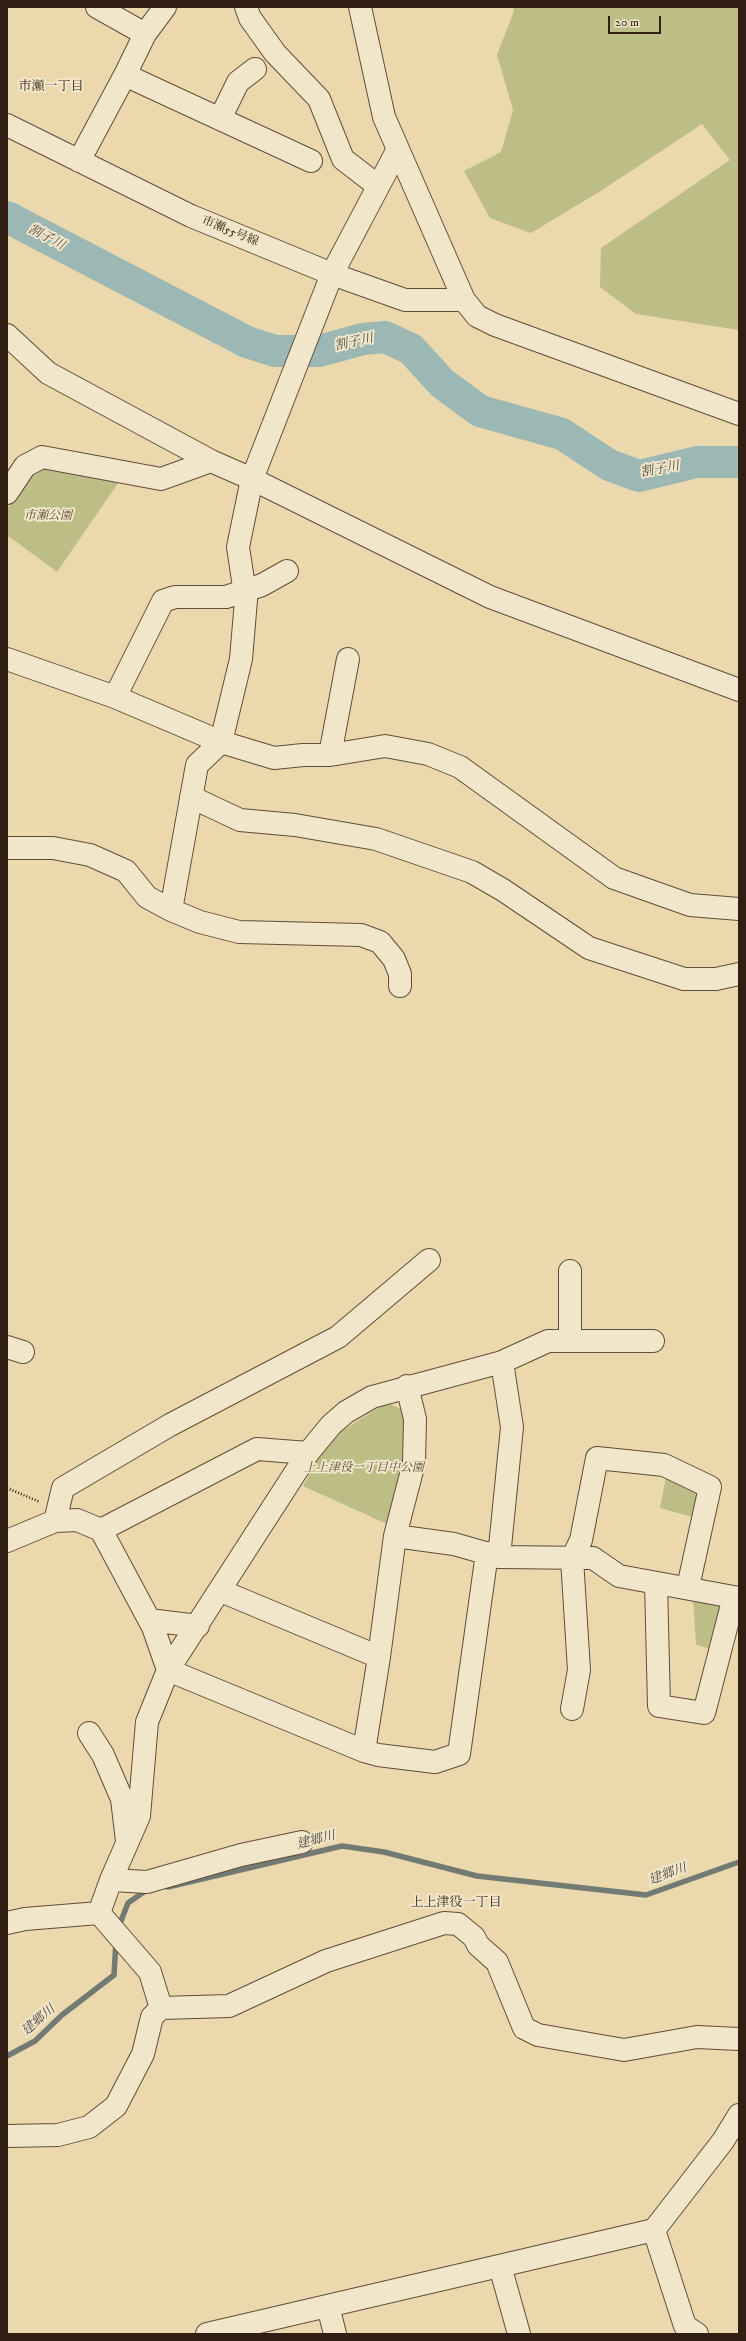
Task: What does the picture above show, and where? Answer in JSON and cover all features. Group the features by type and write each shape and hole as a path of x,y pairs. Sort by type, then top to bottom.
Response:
{"street":[{"path":"98,7 145,34"},
{"path":"78,161 126,75 145,34 165,7"},
{"path":"246,7 250,18 275,53 319,99 343,159 378,186"},
{"path":"360,7 384,117 397,151 464,300 477,316 495,325 739,414"},
{"path":"220,119 238,82 255,69"},
{"path":"126,75 311,161"},
{"name":"市瀬55号線","path":"7,125 191,216 332,274 405,300 464,300"},
{"path":"171,910 197,765 221,742 241,659 246,600 238,546 252,479 308,340 332,274 397,151"},
{"path":"7,335 48,373 211,460 490,597 739,690"},
{"path":"7,493 25,466 42,457 161,478 211,460"},
{"path":"115,697 163,601 175,597 226,597 262,585 287,571"},
{"path":"7,659 115,697 221,742 274,758 303,755 330,755 385,746 428,754 460,767 614,878 690,905 739,909"},
{"path":"330,755 348,659"},
{"path":"191,796 240,820 295,825 376,839 472,872 503,890 589,948 684,979 716,979 739,974"},
{"path":"7,848 52,848 90,855 126,871 147,897 171,910 200,922 239,932 361,935 380,942 394,959 400,974 400,986"},
{"path":"56,1515 63,1488 170,1425 338,1337 428,1260"},
{"path":"570,1271 570,1341"},
{"path":"102,1916 111,1880 138,1816 147,1722 168,1670 221,1591 308,1453 331,1425 346,1412 372,1397 407,1386 502,1362 548,1341 653,1341"},
{"path":"7,1541 56,1515 78,1520 101,1530 149,1620 168,1670 364,1751 378,1755 435,1762 459,1754 493,1555 512,1427 502,1362"},
{"path":"364,1751 379,1656 394,1536 414,1463 415,1419 407,1386"},
{"path":"101,1530 257,1448 308,1453"},
{"path":"572,1709 579,1670 572,1558 580,1540 597,1458 664,1465 710,1487 688,1588"},
{"path":"394,1536 454,1544 493,1555 593,1558 619,1576 736,1597 704,1713 659,1706 656,1583"},
{"path":"221,1591 379,1656"},
{"path":"149,1620 198,1626"},
{"path":"89,1733 103,1755 122,1799 127,1842"},
{"path":"111,1880 147,1882 241,1855 302,1842"},
{"path":"7,1923 25,1919 102,1916"},
{"path":"102,1916 150,1972 161,2008"},
{"path":"7,2136 58,2135 89,2127 116,2106 143,2054 152,2017 161,2008 229,2006 326,1961 444,1924 458,1924 474,1937 478,1946 497,1962 524,2028 538,2035 624,2050 698,2037 739,2039"},
{"path":"208,2334 235,2331 328,2306 654,2230 723,2141 739,2115"},
{"path":"654,2230 687,2331"},
{"path":"500,2266 519,2334"},
{"path":"328,2306 335,2334"}],"path":[{"path":"7,1488 56,1515"}],"green space":[{"path":"513,7 739,7 739,330 636,314 600,287 601,248 730,160 702,124 599,192 531,233 490,218 464,171 501,152 513,110 497,55 514,11"},
{"name":"市瀬公園","path":"47,464 118,483 57,572 7,535 7,509 33,471"},
{"name":"上上津役一丁目中公園","path":"386,1403 407,1411 407,1465 387,1524 303,1486 319,1458 340,1432"},
{"path":"666,1477 697,1486 703,1497 696,1518 660,1508"},
{"path":"693,1597 722,1602 715,1650 696,1645"}],"waterway":[{"name":"割子川","path":"7,217 247,342 275,351 319,351 363,339 385,337 411,349 442,383 480,411 562,434 609,465 639,476 697,462 739,462"},
{"name":"建郷川","path":"168,1887 342,1846 384,1852 477,1876 646,1895 739,1862"},
{"name":"建郷川","path":"119,1926 128,1903 148,1889"},
{"name":"建郷川","path":"7,2056 35,2041 62,2015 114,1975 116,1941"}],"district":[{"name":"市瀬一丁目","path":"51,87"},
{"name":"上上津役一丁目","path":"456,1903"}]}
